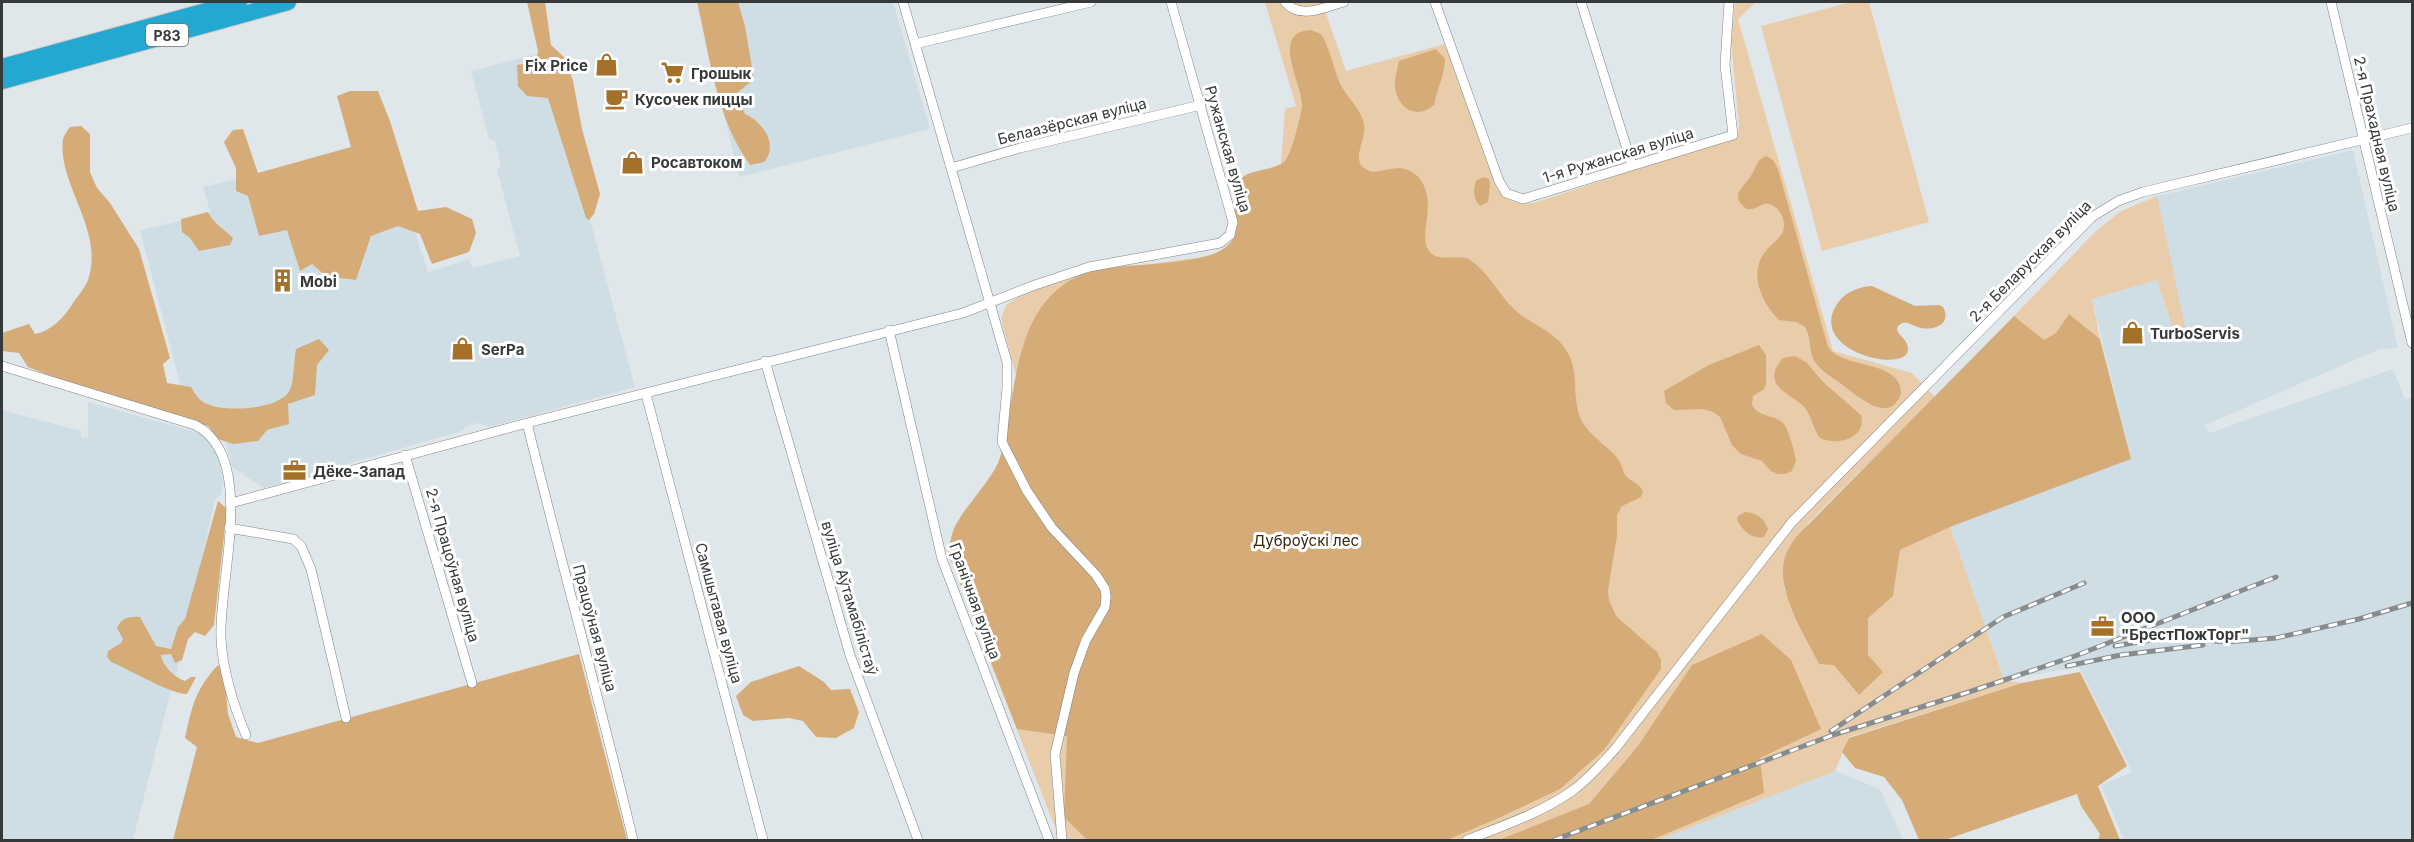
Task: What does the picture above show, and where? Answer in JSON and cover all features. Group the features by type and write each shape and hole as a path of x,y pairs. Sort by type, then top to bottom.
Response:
{"highway":[{"name":"Р83","path":"2,67 239,2"},
{"name":"Р83","path":"2,81 288,2"}],"street":[{"path":"903,2 1007,362 1002,442 1027,491 1052,528 1096,575 1105,589 1105,607 1086,640 1074,673 1055,754 1062,840"},
{"path":"915,44 1091,2"},
{"name":"Ружанская вуліца","path":"990,303 1089,267 1214,245 1225,240 1233,229 1233,222 1171,2"},
{"path":"1285,2 1294,10 1302,12 1344,2"},
{"name":"1-я Ружанская вуліца","path":"1435,2 1499,181 1502,187 1516,198 1529,198 1733,135 1725,65 1729,2"},
{"path":"1581,2 1632,165"},
{"name":"2-я Прахадная вуліца","path":"2331,2 2412,343"},
{"name":"Белаазёрская вуліца","path":"951,168 1020,148 1201,105"},
{"name":"2-я Беларуская вуліца","path":"1467,840 1516,820 1571,792 1586,780 1615,749 1780,536 1803,510 2080,229 2104,209 2132,195 2175,183 2412,128"},
{"path":"231,503 765,361 963,313 990,303"},
{"name":"Гранічная вуліца","path":"889,330 942,559 1049,840"},
{"name":"вуліца Аўтамабілістаў","path":"765,361 850,655 918,840"},
{"path":"2,366 204,430 221,453 229,480 231,503 220,638 234,705 246,735"},
{"name":"Самшытавая вуліца","path":"646,394 763,840"},
{"name":"Працоўная вуліца","path":"527,423 633,840"},
{"name":"2-я Працоўная вуліца","path":"405,455 472,682"},
{"path":"229,528 293,539 301,546 311,569 346,718"}],"shaded area":[{"path":"697,2 893,2 930,129 739,177"},
{"path":"537,54 592,227 635,387 490,427 478,423 467,426 462,431 264,488 232,467 220,416 185,403 140,230 211,214 203,187 386,142 428,272 469,259 472,268 520,256 497,170 501,166 495,141 489,139 471,71"},
{"path":"2353,150 2398,348 2380,349 2205,425 2209,433 2393,369 2405,399 2412,397 2412,840 2124,840 2101,785 2132,772 2079,667 2004,680 1950,527 2131,459 2092,299 2157,280 2174,334 2157,196"},
{"path":"88,402 203,434 218,456 223,481 222,494 215,499 173,689 133,840 2,840 2,410 81,431 81,437 88,438"},
{"path":"1835,771 1880,789 1903,840 1658,840"}],"green space":[{"path":"527,2 545,2 551,45 565,58 573,81 582,129 600,194 594,214 589,220 586,218 548,98 527,96 518,86 517,65 532,62 537,57 538,51"},
{"path":"697,2 738,2 745,26 754,79 736,94 735,105 742,107 745,114 758,122 767,135 770,148 764,162 750,165 729,127 716,86"},
{"name":"Дуброўскі лес","path":"1265,2 1322,2 1346,71 1445,44 1496,187 1504,197 1524,204 1537,202 1738,136 1739,125 1731,42 1735,2 1756,2 1738,19 1833,351 1912,373 1935,397 1808,523 1784,588 1819,664 1834,664 1859,695 1868,656 1868,617 1893,596 1900,550 1950,527 2004,680 2022,683 1849,737 1835,771 1658,840 1060,840 948,553 954,527 999,463 1017,379 1001,319 1006,305 1026,292 1084,273 1209,256 1231,242 1236,230 1234,198 1238,182 1245,176 1281,164 1285,109 1296,106"},
{"path":"1851,2 1869,2 1929,222 1822,251 1761,26"},
{"name":"Дуброўскі лес","path":"1311,30 1321,34 1324,39 1340,84 1357,108 1364,124 1360,164 1373,172 1400,168 1414,173 1425,189 1428,210 1425,239 1431,253 1441,258 1463,258 1473,262 1515,310 1553,336 1570,357 1573,365 1577,407 1583,423 1618,459 1626,476 1643,491 1641,497 1622,506 1617,515 1617,536 1608,590 1609,600 1616,616 1657,652 1661,660 1661,669 1604,750 1560,789 1447,840 1087,840 1064,817 1067,736 1017,729 948,553 952,536 960,519 989,479 1000,459 1025,339 1046,301 1062,286 1083,274 1117,267 1204,257 1220,251 1231,242 1236,228 1234,192 1236,185 1245,175 1272,168 1284,162 1290,152 1302,106 1290,49 1292,40 1299,33"},
{"path":"1436,49 1445,59 1434,105 1427,110 1414,112 1403,105 1396,93 1395,79 1399,61"},
{"path":"350,91 378,91 390,121 418,211 446,207 472,219 476,233 469,252 432,264 420,234 398,226 371,236 356,280 326,276 312,264 300,271 287,230 259,236 248,196 236,191 236,168 224,142 233,130 243,129 258,173 351,147 337,96"},
{"path":"81,126 90,134 90,172 97,188 110,203 139,249 170,358 163,364 167,383 191,387 201,401 211,406 235,409 262,406 284,397 290,390 296,349 319,339 329,350 317,365 315,395 288,404 289,424 267,430 258,441 233,444 218,439 208,426 79,387 28,367 19,353 2,351 2,333 29,324 35,334 52,327 66,314 88,280 92,261 90,243 63,156 63,139 66,133 70,127"},
{"path":"1766,156 1773,160 1778,169 1828,347 1835,354 1846,359 1892,375 1899,383 1901,394 1896,403 1889,407 1882,408 1865,402 1821,369 1811,353 1809,336 1805,327 1796,322 1779,320 1763,297 1757,279 1760,261 1765,252 1782,234 1783,219 1773,205 1763,204 1747,209 1741,204 1738,195 1758,161"},
{"path":"1483,177 1489,179 1490,185 1488,202 1480,206 1474,194 1474,188 1476,181"},
{"path":"2157,196 2186,331 2175,335 2157,280 2092,299 2100,339 2069,314 2056,333 2044,340 2014,316 2097,230 2121,211"},
{"path":"208,212 216,223 233,238 230,245 199,251 190,238 182,232 181,219"},
{"path":"1872,286 1915,306 1939,305 1943,307 1945,313 1944,321 1941,325 1926,329 1909,323 1902,323 1898,326 1897,330 1908,346 1904,356 1893,360 1861,354 1846,346 1835,335 1831,321 1837,304 1844,296 1857,289"},
{"path":"2069,314 2100,339 2131,459 1950,527 1900,550 1893,596 1868,618 1868,655 1883,672 1859,695 1834,665 1819,664 1792,611 1787,596 1783,567 1789,548 1795,538 2014,316 2044,340 2056,333"},
{"path":"1759,345 1766,355 1766,384 1764,389 1753,396 1752,405 1759,412 1780,421 1786,427 1796,460 1792,471 1785,474 1771,471 1762,461 1741,454 1732,445 1720,417 1713,412 1703,409 1674,410 1666,403 1664,391 1709,365"},
{"path":"1795,356 1806,362 1823,382 1861,415 1860,430 1855,435 1842,441 1820,438 1805,408 1776,383 1774,376 1776,368 1783,358"},
{"path":"218,501 227,509 214,625 205,636 195,632 188,639 182,660 175,663 171,654 161,655 166,667 177,677 185,681 196,677 187,694 180,693 111,662 107,657 108,651 121,643 123,639 117,628 119,625 126,618 132,617 140,617 156,646 171,649 178,627 185,619"},
{"path":"1745,512 1762,519 1768,529 1764,537 1752,536 1741,527 1737,519"},
{"path":"1762,634 1791,660 1821,729 1760,758 1764,793 1651,840 1499,840 1589,804 1638,746 1692,665"},
{"path":"579,654 627,840 173,840 197,747 185,738 190,717 199,691 218,665 224,673 228,714 236,737 258,743"},
{"path":"799,666 824,682 831,690 850,689 859,712 854,728 836,738 816,737 803,721 789,718 753,721 743,715 736,696 751,682"},
{"path":"2080,672 2127,766 2098,786 2120,840 2098,840 2100,834 2081,806 2077,794 1945,840 1919,840 1902,800 1884,777 1855,768 1842,752 1849,738 2022,683"}],"railway":[{"path":"1554,840 1833,735 2075,656 2276,577"},
{"path":"1831,731 2003,617 2084,583"},
{"path":"2115,646 2168,637 2227,642 2276,638 2359,619 2412,603"},
{"path":"2067,666 2121,655 2203,645"}],"place":[{"name":"Fix Price","path":"606,65"},
{"name":"Грошык","path":"673,73"},
{"name":"Кусочек пиццы","path":"617,99"},
{"name":"Росавтоком","path":"633,162"},
{"name":"Mobi","path":"282,281"},
{"name":"TurboServis","path":"2132,333"},
{"name":"SerPa","path":"463,349"},
{"name":"Дёке-Запад","path":"295,471"},
{"name":"ООО \"БрестПожТорг\"","path":"2103,626"}]}
